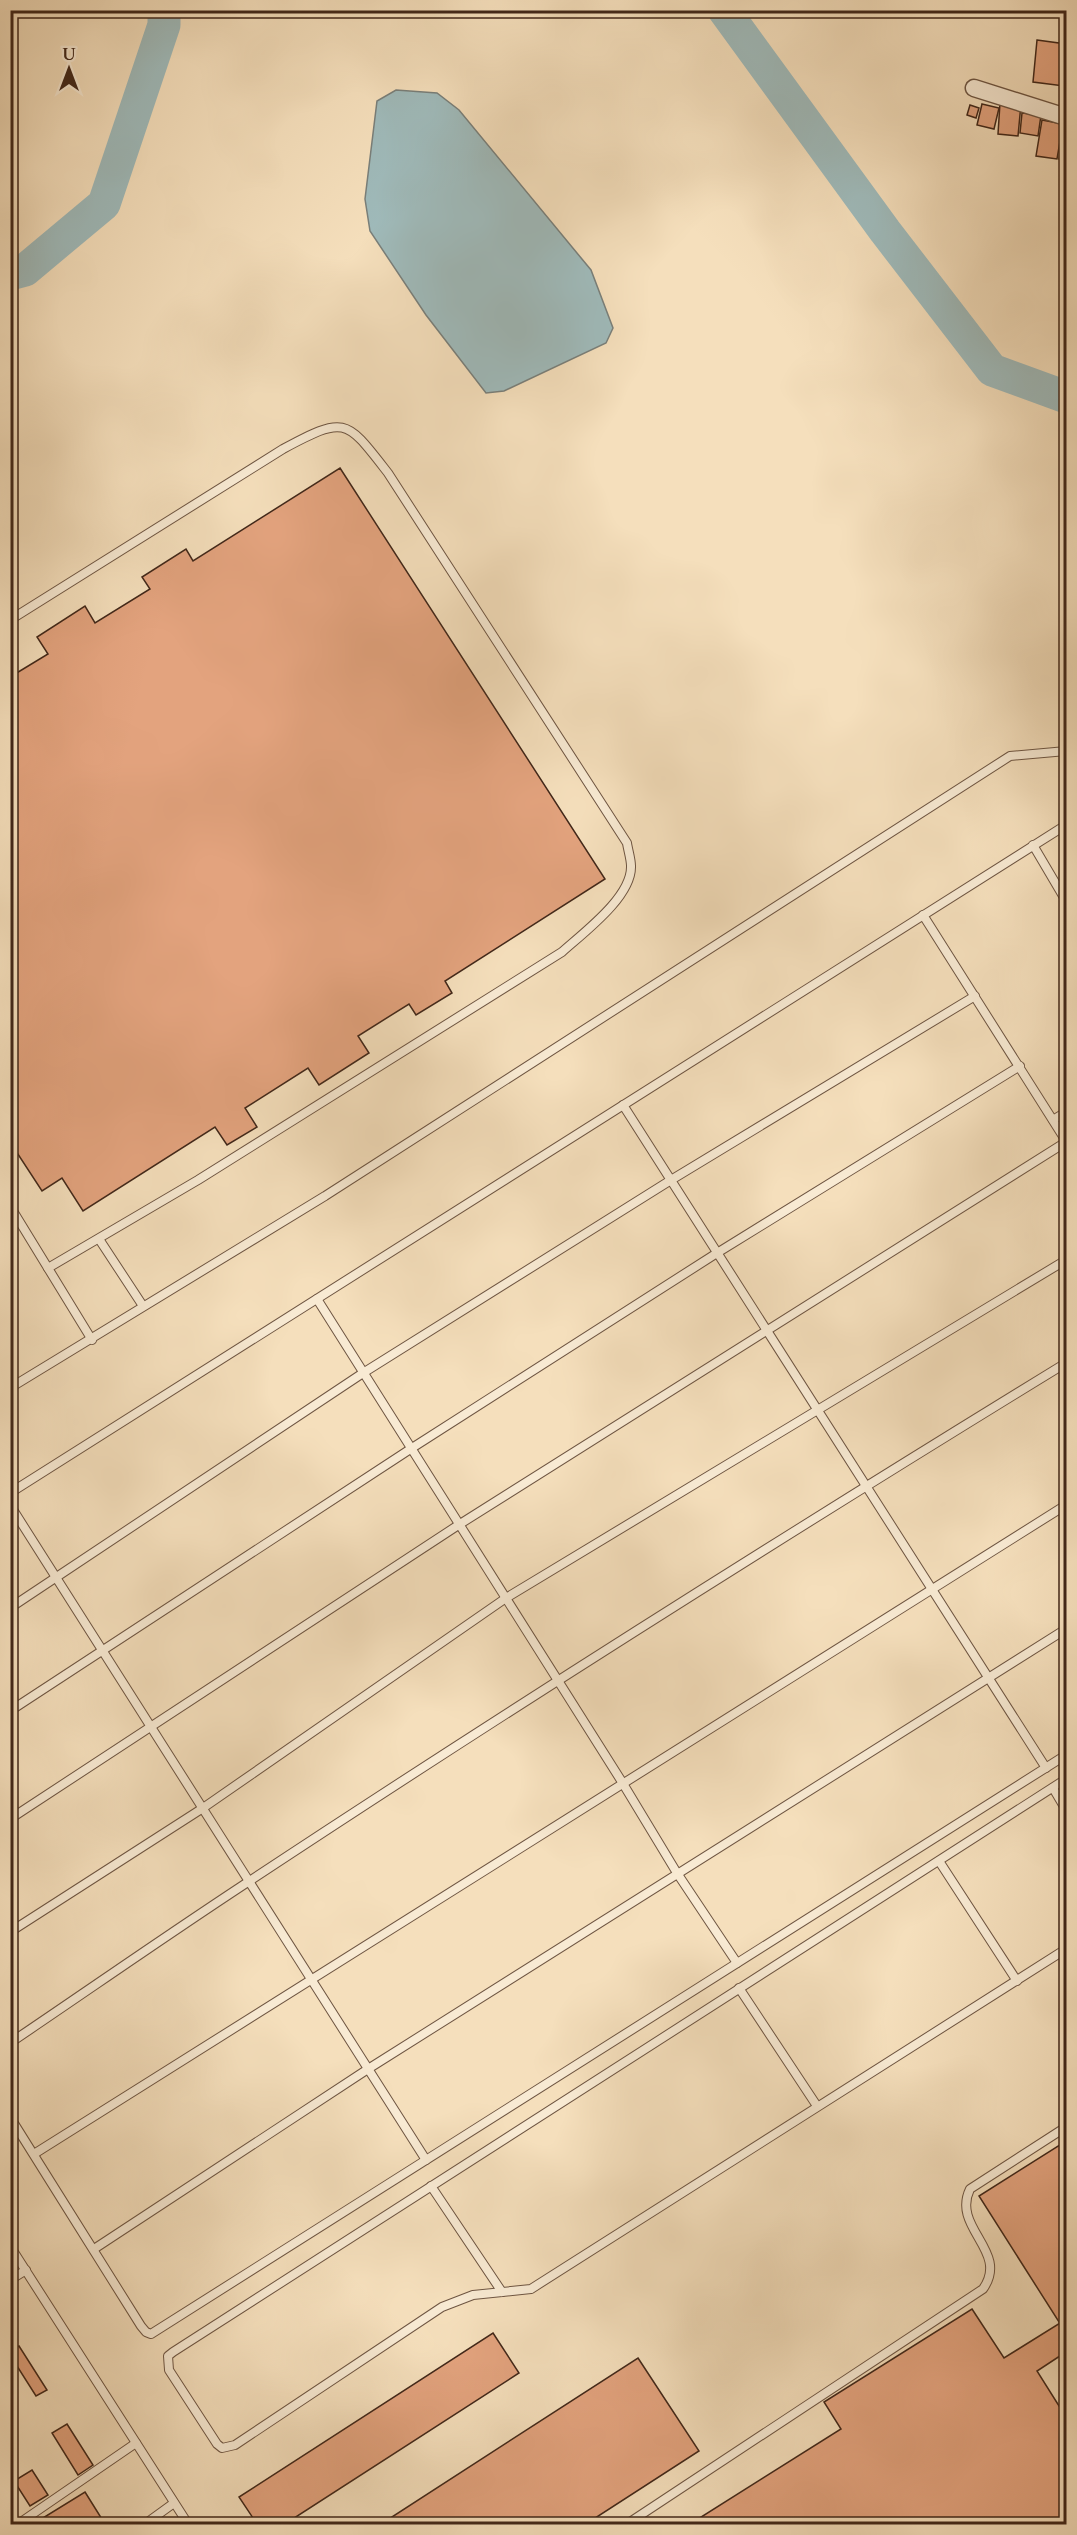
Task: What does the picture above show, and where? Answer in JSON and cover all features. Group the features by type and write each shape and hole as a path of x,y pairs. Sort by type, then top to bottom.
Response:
{"street":[{"path":"974,88 1066,117"}],"lane":[{"path":"10,620 283,448 315,432 337,426 346,428 357,434 388,473 627,843 632,868 622,893 601,918 562,952 99,1239 48,1268"},
{"path":"10,1388 325,1196 1010,756 1066,751"},
{"path":"10,1493 1066,825"},
{"path":"1033,845 1066,901"},
{"path":"10,1820 460,1524 1066,1141 924,915"},
{"path":"10,1608 363,1373 671,1180 975,996"},
{"path":"10,1711 412,1448 717,1253 1020,1066"},
{"path":"623,1105 1046,1768"},
{"path":"1053,1120 1066,1112"},
{"path":"10,1206 92,1340"},
{"path":"99,1239 143,1306"},
{"path":"10,1932 203,1808 506,1598 1066,1260"},
{"path":"316,1299 460,1524 677,1873 737,1963"},
{"path":"10,2043 249,1881 558,1681 866,1486 1066,1363"},
{"path":"10,1505 426,2160"},
{"path":"34,2154 622,1782 1066,1505"},
{"path":"94,2249 368,2069 1066,1629"},
{"path":"10,2117 141,2326 151,2334 1066,1755"},
{"path":"1066,1779 168,2356 167,2362 170,2370 217,2444 222,2448 235,2445 442,2307 473,2295 531,2289 1066,1949"},
{"path":"1053,1788 1066,1810"},
{"path":"939,1861 1017,1981"},
{"path":"739,1988 818,2106"},
{"path":"627,2524 983,2289 990,2275 989,2256 966,2216 965,2206 970,2189 1066,2127"},
{"path":"431,2186 502,2292"},
{"path":"10,2246 188,2524"},
{"path":"10,2280 26,2270"},
{"path":"10,2517 17,2524 136,2443"},
{"path":"145,2524 174,2503"}],"water":[{"path":"396,90 437,93 459,110 591,270 613,328 606,343 504,391 486,393 426,315 370,231 365,199 377,101"}],"building":[{"path":"1037,40 1066,44 1064,86 1033,82"},
{"path":"1000,103 1021,104 1018,136 998,134"},
{"path":"982,104 999,108 994,129 977,125"},
{"path":"970,105 979,108 976,118 967,115"},
{"path":"1022,113 1041,115 1038,136 1020,133"},
{"path":"1042,120 1063,124 1057,159 1036,156"},
{"path":"1064,127 1066,128 1066,161 1059,159"},
{"path":"340,468 605,879 445,981 452,993 416,1015 409,1004 358,1036 369,1053 319,1085 308,1068 245,1108 257,1127 227,1145 215,1127 83,1211 62,1178 42,1191 10,1142 10,1087 15,1084 10,1077 10,677 48,654 37,637 85,606 95,623 150,589 142,577 186,549 193,561"},
{"path":"1066,2141 1066,2333 979,2196"},
{"path":"972,2309 1004,2358 1060,2323 1066,2333 1066,2352 1037,2371 1066,2417 1066,2524 690,2524 841,2429 824,2402"},
{"path":"493,2333 519,2373 285,2524 257,2524 239,2497"},
{"path":"19,2346 47,2390 36,2396 10,2355 10,2351"},
{"path":"638,2358 699,2451 586,2524 381,2524"},
{"path":"67,2424 93,2465 78,2475 52,2433"},
{"path":"32,2470 48,2495 30,2506 14,2481"},
{"path":"85,2492 105,2524 40,2524 38,2521"}],"waterway":[{"path":"10,274 25,270 104,204 164,25 164,10"},
{"path":"724,10 885,231 992,370 1066,397"}]}
